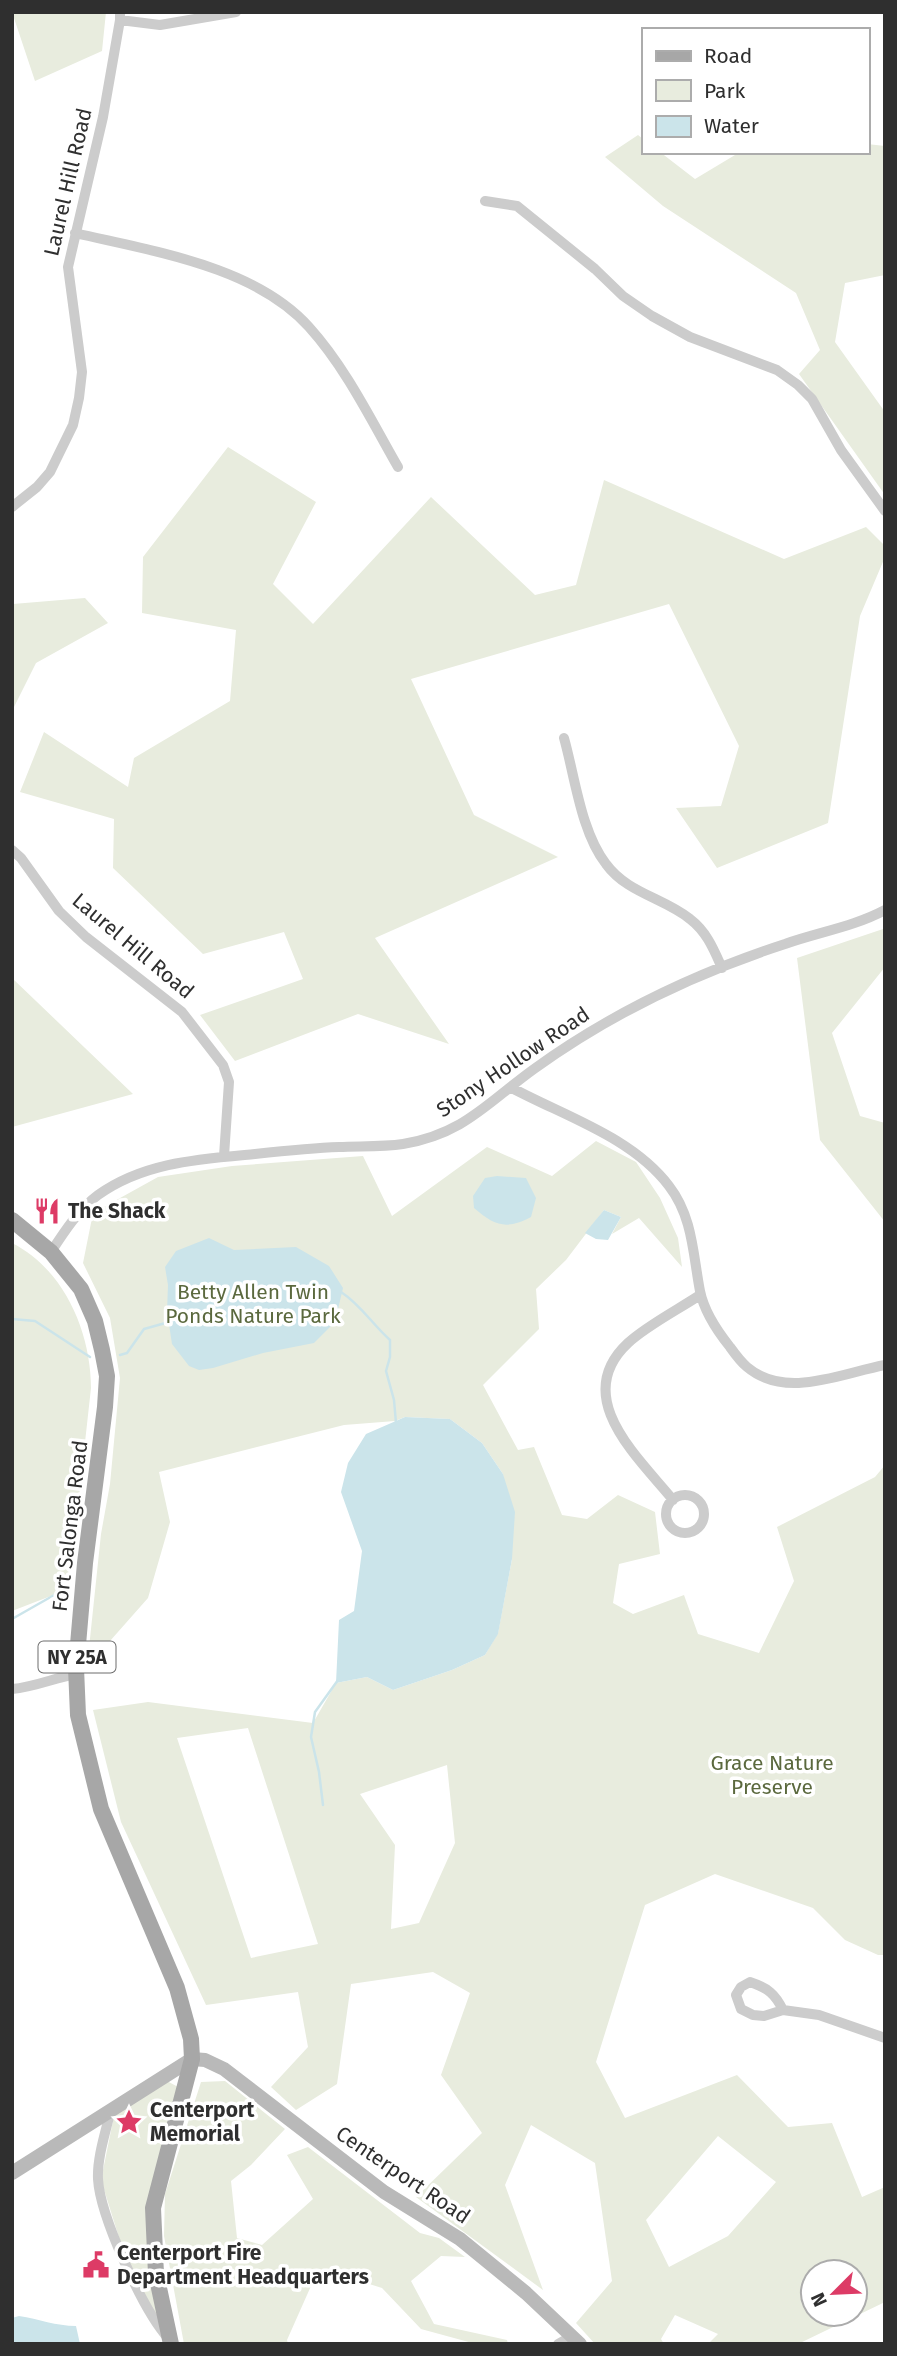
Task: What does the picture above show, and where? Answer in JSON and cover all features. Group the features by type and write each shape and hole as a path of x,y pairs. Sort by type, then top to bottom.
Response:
{"main road":[{"name":"Fort Salonga Road","path":"12,1220 51,1252 81,1289 95,1321 107,1377 85,1563 76,1674 78,1715 101,1809 177,1988 191,2039 191,2059"},
{"path":"12,2173 191,2059"},
{"name":"Centerport Road","path":"191,2059 205,2060 224,2068 384,2192 460,2239 526,2293 576,2340"},
{"name":"NY 25A","path":"170,2342 156,2274 153,2208 191,2059"}],"street":[{"path":"120,16 160,25 236,12"},
{"name":"Laurel Hill Road","path":"12,507 37,487 50,472 73,425 78,404 82,372 68,267 103,117 120,16"},
{"path":"485,201 517,206 595,269 623,296 652,316 690,337 777,370 798,384 812,399 841,450 885,511"},
{"path":"75,233 216,270 264,292 288,307 330,353 398,467"},
{"path":"565,738 588,831 607,866 642,894 691,919 710,940 722,968"},
{"name":"Laurel Hill Road","path":"12,850 22,858 59,911 86,937 182,1012 223,1065 229,1082 224,1156"},
{"name":"Stony Hollow Road","path":"51,1252 69,1226 96,1196 131,1175 163,1165 224,1156 402,1144 442,1134 460,1125 561,1050 618,1015 722,968 784,944 865,920 885,909"},
{"path":"512,1088 632,1151 669,1185 690,1228 701,1295 724,1340 746,1367 764,1378 781,1383 802,1383 885,1365"},
{"path":"673,1500 613,1425 607,1408 605,1387 618,1354 629,1342 701,1295"},
{"path":"12,1689 32,1687 76,1674"},
{"path":"783,2010 819,2015 885,2038"},
{"path":"111,2108 98,2178 102,2198 124,2262 155,2323 170,2342"},
{"path":"558,2344 576,2340"}],"green space":[{"path":"12,12 106,12 102,51 35,81"},
{"path":"638,135 642,138 642,154 663,154 695,179 737,154 869,154 869,144 885,146 885,275 845,283 835,342 885,412 885,495 799,374 820,350 796,293 663,206 605,157"},
{"path":"228,447 316,502 273,584 313,624 431,497 535,595 576,585 604,480 784,559 866,527 885,546 885,557 860,616 828,823 717,868 676,808 721,806 739,746 669,604 411,679 474,815 558,857 375,938 449,1044 358,1014 235,1061 200,1015 303,979 284,932 203,954 113,868 114,819 20,792 44,732 128,787 134,758 230,701 236,630 142,613 143,557"},
{"path":"85,598 108,623 36,663 12,711 13,604"},
{"path":"883,929 885,967 832,1033 860,1116 885,1123 885,1222 820,1140 797,958"},
{"path":"12,978 133,1094 12,1127"},
{"path":"596,1141 636,1162 660,1198 678,1238 682,1267 639,1218 612,1234 621,1217 604,1210 566,1260 536,1289 539,1329 483,1385 518,1450 534,1447 562,1515 587,1519 618,1495 655,1512 660,1554 619,1564 613,1603 633,1614 684,1595 698,1634 759,1653 794,1581 777,1527 875,1477 885,1465 885,1955 878,1955 845,1940 813,1908 715,1874 645,1905 596,2062 625,2118 737,2075 788,2127 832,2123 862,2197 885,2187 885,2302 869,2310 869,2258 799,2258 799,2328 831,2328 798,2344 708,2344 718,2334 675,2315 661,2339 664,2344 595,2344 576,2323 612,2281 595,2163 531,2125 505,2185 543,2290 416,2197 482,2133 441,2075 470,1993 433,1972 351,1984 337,2084 296,2110 271,2087 308,2047 298,1992 206,2005 121,1822 93,1710 148,1702 313,1723 336,1683 367,1677 393,1690 452,1670 485,1655 498,1633 512,1559 503,1474 482,1443 450,1419 405,1417 395,1421 344,1425 159,1472 170,1522 148,1598 87,1667 120,1378 110,1318 83,1263 93,1213 158,1177 232,1166 363,1156 392,1216 487,1147 552,1176","holes":["248,1728 318,1944 251,1958 177,1738","447,1765 455,1843 419,1923 391,1929 395,1845 360,1794","718,2136 776,2182 728,2236 669,2267 646,2220"]},
{"path":"12,1243 30,1254 46,1269 71,1304 86,1345 91,1388 68,1596 56,1594 12,1611"},
{"path":"167,2081 180,2088 150,2204 165,2331 127,2263 101,2180 114,2116"},
{"path":"225,2081 285,2129 251,2165 231,2181 237,2238 262,2245 313,2199 287,2155 308,2147 420,2233 439,2238 465,2257 441,2256 411,2281 434,2324 507,2340 508,2344 476,2344 421,2329 382,2288 347,2277 315,2277 287,2340 288,2344 184,2344 164,2236 165,2194 201,2082"}],"water":[{"path":"485,1178 526,1178 536,1198 531,1217 514,1224 501,1224 488,1219 474,1208 473,1196"},
{"path":"604,1210 621,1217 608,1240 596,1239 585,1233"},
{"path":"209,1238 234,1250 296,1247 329,1266 343,1288 335,1322 314,1343 263,1353 213,1368 199,1370 189,1366 172,1344 165,1267 176,1251"},
{"path":"405,1417 450,1419 482,1443 503,1474 515,1512 512,1559 498,1634 485,1655 452,1670 393,1690 367,1677 336,1683 339,1620 354,1611 362,1551 341,1492 348,1463 366,1434"},
{"path":"19,2316 76,2326 80,2344 12,2344 12,2318"}],"waterway":[{"path":"341,1292 390,1340 390,1357 386,1371 394,1400 396,1423"},
{"path":"12,1319 35,1321 90,1357"},
{"path":"120,1355 127,1353 144,1329 169,1322"},
{"path":"12,1619 63,1590"},
{"path":"323,1805 311,1737 315,1712 338,1680"}],"place":[{"name":"The Shack","path":"47,1211"},
{"name":"Centerport Memorial","path":"129,2122"},
{"name":"Centerport Fire Department Headquarters","path":"96,2265"}],"park label":[{"name":"Betty Allen Twin Ponds Nature Park","path":"253,1304"},
{"name":"Grace Nature Preserve","path":"772,1775"}]}
